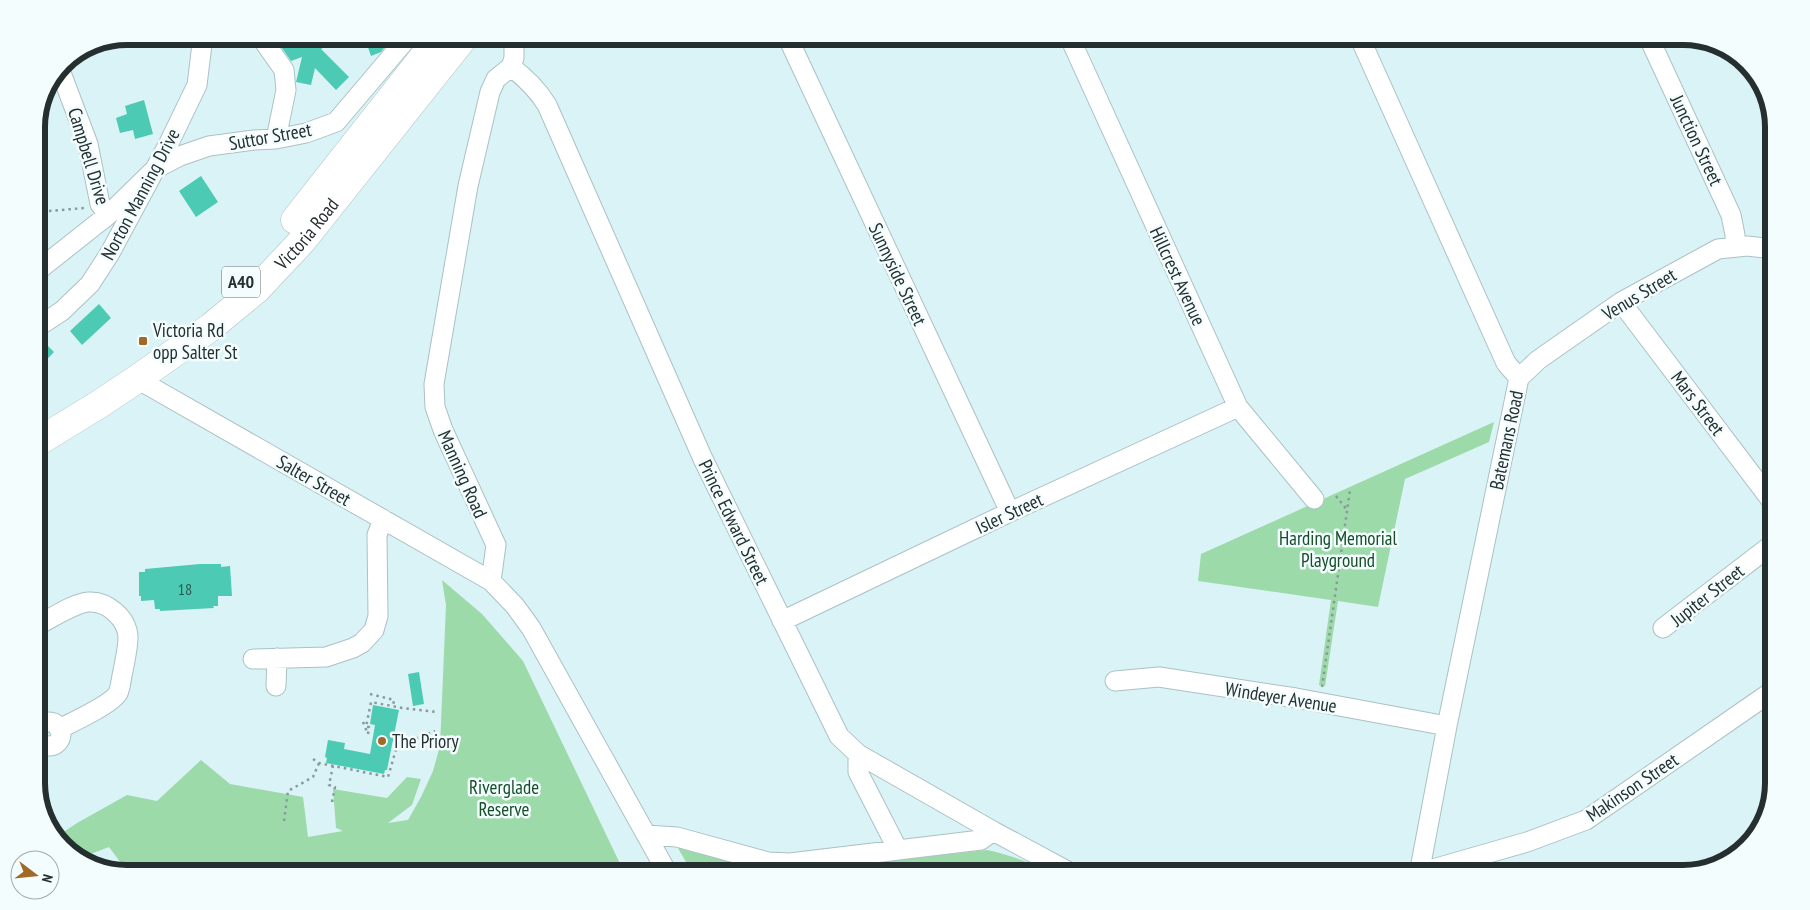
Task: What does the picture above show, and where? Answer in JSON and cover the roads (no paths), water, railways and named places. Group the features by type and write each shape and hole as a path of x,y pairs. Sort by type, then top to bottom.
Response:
{"highway":[{"name":"Victoria Road","path":"45,418 201,315 246,278 296,219 433,45"},
{"name":"Victoria Road","path":"45,438 98,406 137,379 227,315 257,289 280,266 314,226 458,45"}],"street":[{"name":"Norton Manning Drive","path":"45,322 62,311 90,284 110,253 197,85 202,45"},
{"path":"266,45 284,70 286,90 276,139"},
{"name":"Suttor Street","path":"155,169 180,156 209,146 276,139 306,133 336,122 401,45"},
{"path":"511,67 514,45"},
{"name":"Sunnyside Street","path":"791,45 1010,512"},
{"name":"Hillcrest Avenue","path":"1073,45 1238,407 1314,499"},
{"name":"Batemans Road","path":"1363,45 1506,364 1519,378 1447,726 1421,865"},
{"name":"Junction Street","path":"1652,45 1731,216 1735,235 1735,247"},
{"name":"Manning Road","path":"491,581 496,544 442,430 435,407 434,384 468,186 486,105 496,79 511,67"},
{"name":"Prince Edward Street","path":"511,67 537,89 547,104 703,459 840,736 858,754 1056,865"},
{"name":"Campbell Drive","path":"62,76 88,144 104,209"},
{"path":"45,264 104,209 155,169"},
{"name":"Venus Street","path":"1519,378 1538,360 1621,302 1718,249 1735,247 1765,249"},
{"name":"Mars Street","path":"1621,302 1765,492"},
{"name":"Salter Street","path":"137,379 491,581"},
{"name":"Isler Street","path":"782,621 1010,512 1238,407"},
{"path":"254,659 326,657 362,643 374,630 378,616 377,535 383,519"},
{"name":"Jupiter Street","path":"1663,628 1765,550"},
{"path":"491,581 531,628 663,865"},
{"path":"45,621 77,605 88,602 96,603 106,605 114,611 125,625 128,635 118,693 104,704 59,729"},
{"path":"276,686 277,658"},
{"name":"Windeyer Avenue","path":"1115,681 1159,677 1320,702 1447,726"},
{"name":"Makinson Street","path":"1447,865 1527,842 1586,820 1765,696"},
{"path":"858,754 858,772 898,850"},
{"path":"646,835 677,837 777,863 790,863 982,840 993,831"}],"place":[{"name":"Victoria Rd opp Salter St","path":"143,341"},
{"name":"The Priory","path":"382,741"}],"park label":[{"name":"Harding Memorial Playground","path":"1338,549"},
{"name":"Riverglade Reserve","path":"504,798"}]}
